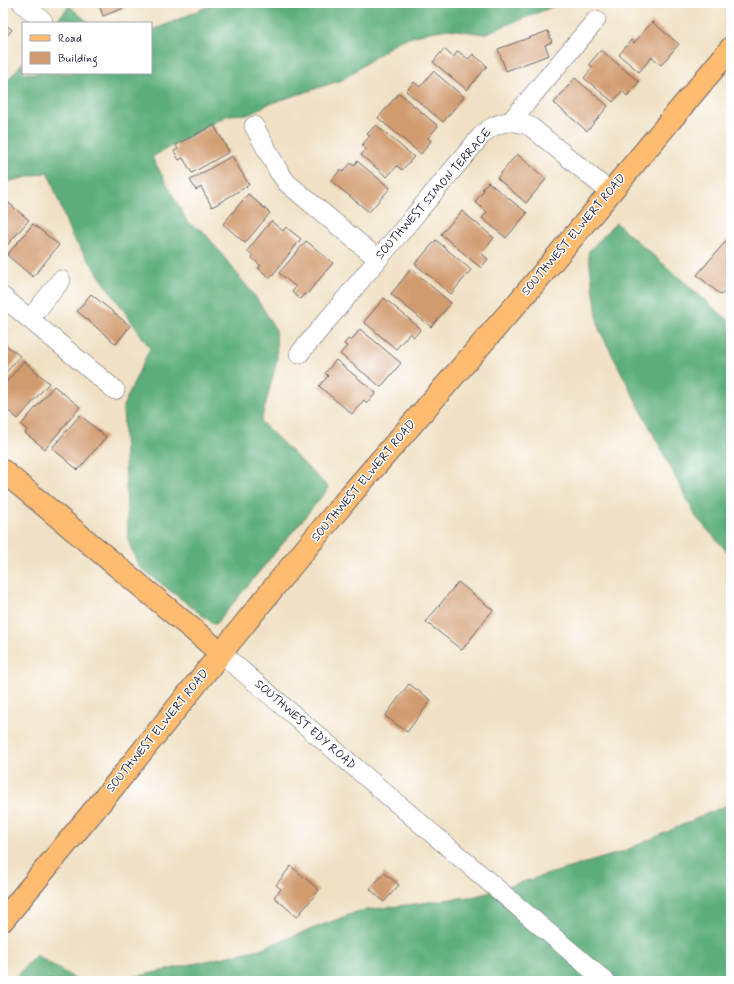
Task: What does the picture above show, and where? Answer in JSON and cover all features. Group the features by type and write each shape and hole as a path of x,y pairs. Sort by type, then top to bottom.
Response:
{"main road":[{"name":"SOUTHWEST ELWERT ROAD","path":"3,920 348,499 533,285 731,48"},
{"name":"SOUTHWEST EDY ROAD","path":"3,471 221,653"}],"street":[{"path":"22,3 43,21"},
{"path":"510,122 596,20"},
{"path":"510,122 524,124 537,131 610,192"},
{"name":"SOUTHWEST SIMON TERRACE","path":"299,354 484,133 497,124 510,122"},
{"path":"254,126 279,172 287,183 378,259"},
{"path":"30,319 61,280"},
{"path":"3,297 115,390"},
{"name":"SOUTHWEST EDY ROAD","path":"221,653 605,981"}],"green space":[{"path":"216,3 562,3 484,34 448,29 430,32 398,41 342,80 266,105 250,114 228,115 152,157 188,223 204,232 257,299 276,330 277,360 261,422 329,488 215,625 138,566 128,540 123,406 150,348 71,235 48,172 3,183 3,86 22,63 22,74 152,74 152,31"},
{"path":"69,6 88,22 56,22"},
{"path":"616,223 728,320 731,333 731,556 696,517 599,329 588,252"},
{"path":"731,803 731,981 116,981 260,949 359,911 476,896 622,852"},
{"path":"36,955 79,981 12,981"}],"building":[{"path":"98,3 131,3 132,5 103,16"},
{"path":"3,22 12,30 3,40"},
{"path":"652,22 679,44 661,65 652,57 639,72 619,55 631,40 634,43"},
{"path":"548,31 552,42 545,45 549,55 506,71 498,49"},
{"path":"444,49 453,57 458,51 468,59 473,54 487,66 467,90 433,62"},
{"path":"601,50 639,82 627,96 622,91 613,102 584,78 593,67 589,64"},
{"path":"433,71 464,97 443,122 406,91 414,82 420,87"},
{"path":"575,78 608,106 587,131 554,103"},
{"path":"399,93 438,126 428,138 431,141 421,154 378,118"},
{"path":"214,125 229,152 192,173 183,158 179,160 174,151 178,149 176,145"},
{"path":"376,125 414,157 402,170 397,166 387,177 361,155 366,149 362,145 370,136 367,134"},
{"path":"517,154 546,179 526,203 497,178"},
{"path":"232,156 249,185 212,207 201,187 196,190 190,180"},
{"path":"357,161 390,188 369,212 331,181 341,169 343,172 351,163 354,166"},
{"path":"488,182 527,213 506,238 482,218 487,212 475,202 484,190 482,189"},
{"path":"248,194 270,213 245,243 223,224"},
{"path":"4,199 29,220 3,250 3,200"},
{"path":"462,211 494,238 481,253 488,259 481,268 441,234"},
{"path":"271,221 283,231 286,227 301,239 270,278 258,268 261,266 247,251"},
{"path":"33,224 59,245 33,277 7,255"},
{"path":"731,235 731,284 721,295 697,275"},
{"path":"436,240 471,270 451,294 415,264"},
{"path":"306,241 333,263 306,295 304,294 300,299 292,292 296,287 279,273"},
{"path":"411,269 451,303 431,327 391,294"},
{"path":"91,294 130,326 116,344 77,311"},
{"path":"384,298 421,329 414,337 410,333 396,349 364,322"},
{"path":"360,329 401,363 381,387 340,354 347,346 344,344 348,339 351,341"},
{"path":"3,343 20,356 3,376"},
{"path":"336,360 376,393 367,403 364,400 352,414 319,386 328,376 325,373"},
{"path":"24,361 49,383 18,419 3,406 3,386"},
{"path":"54,386 80,407 45,449 25,433 27,430 21,425"},
{"path":"80,415 106,437 78,470 52,448"},
{"path":"458,582 493,610 462,650 426,622"},
{"path":"409,684 431,700 407,732 385,716"},
{"path":"291,866 319,890 297,917 274,897 281,889 276,885"},
{"path":"384,873 399,885 384,902 370,889"}]}
